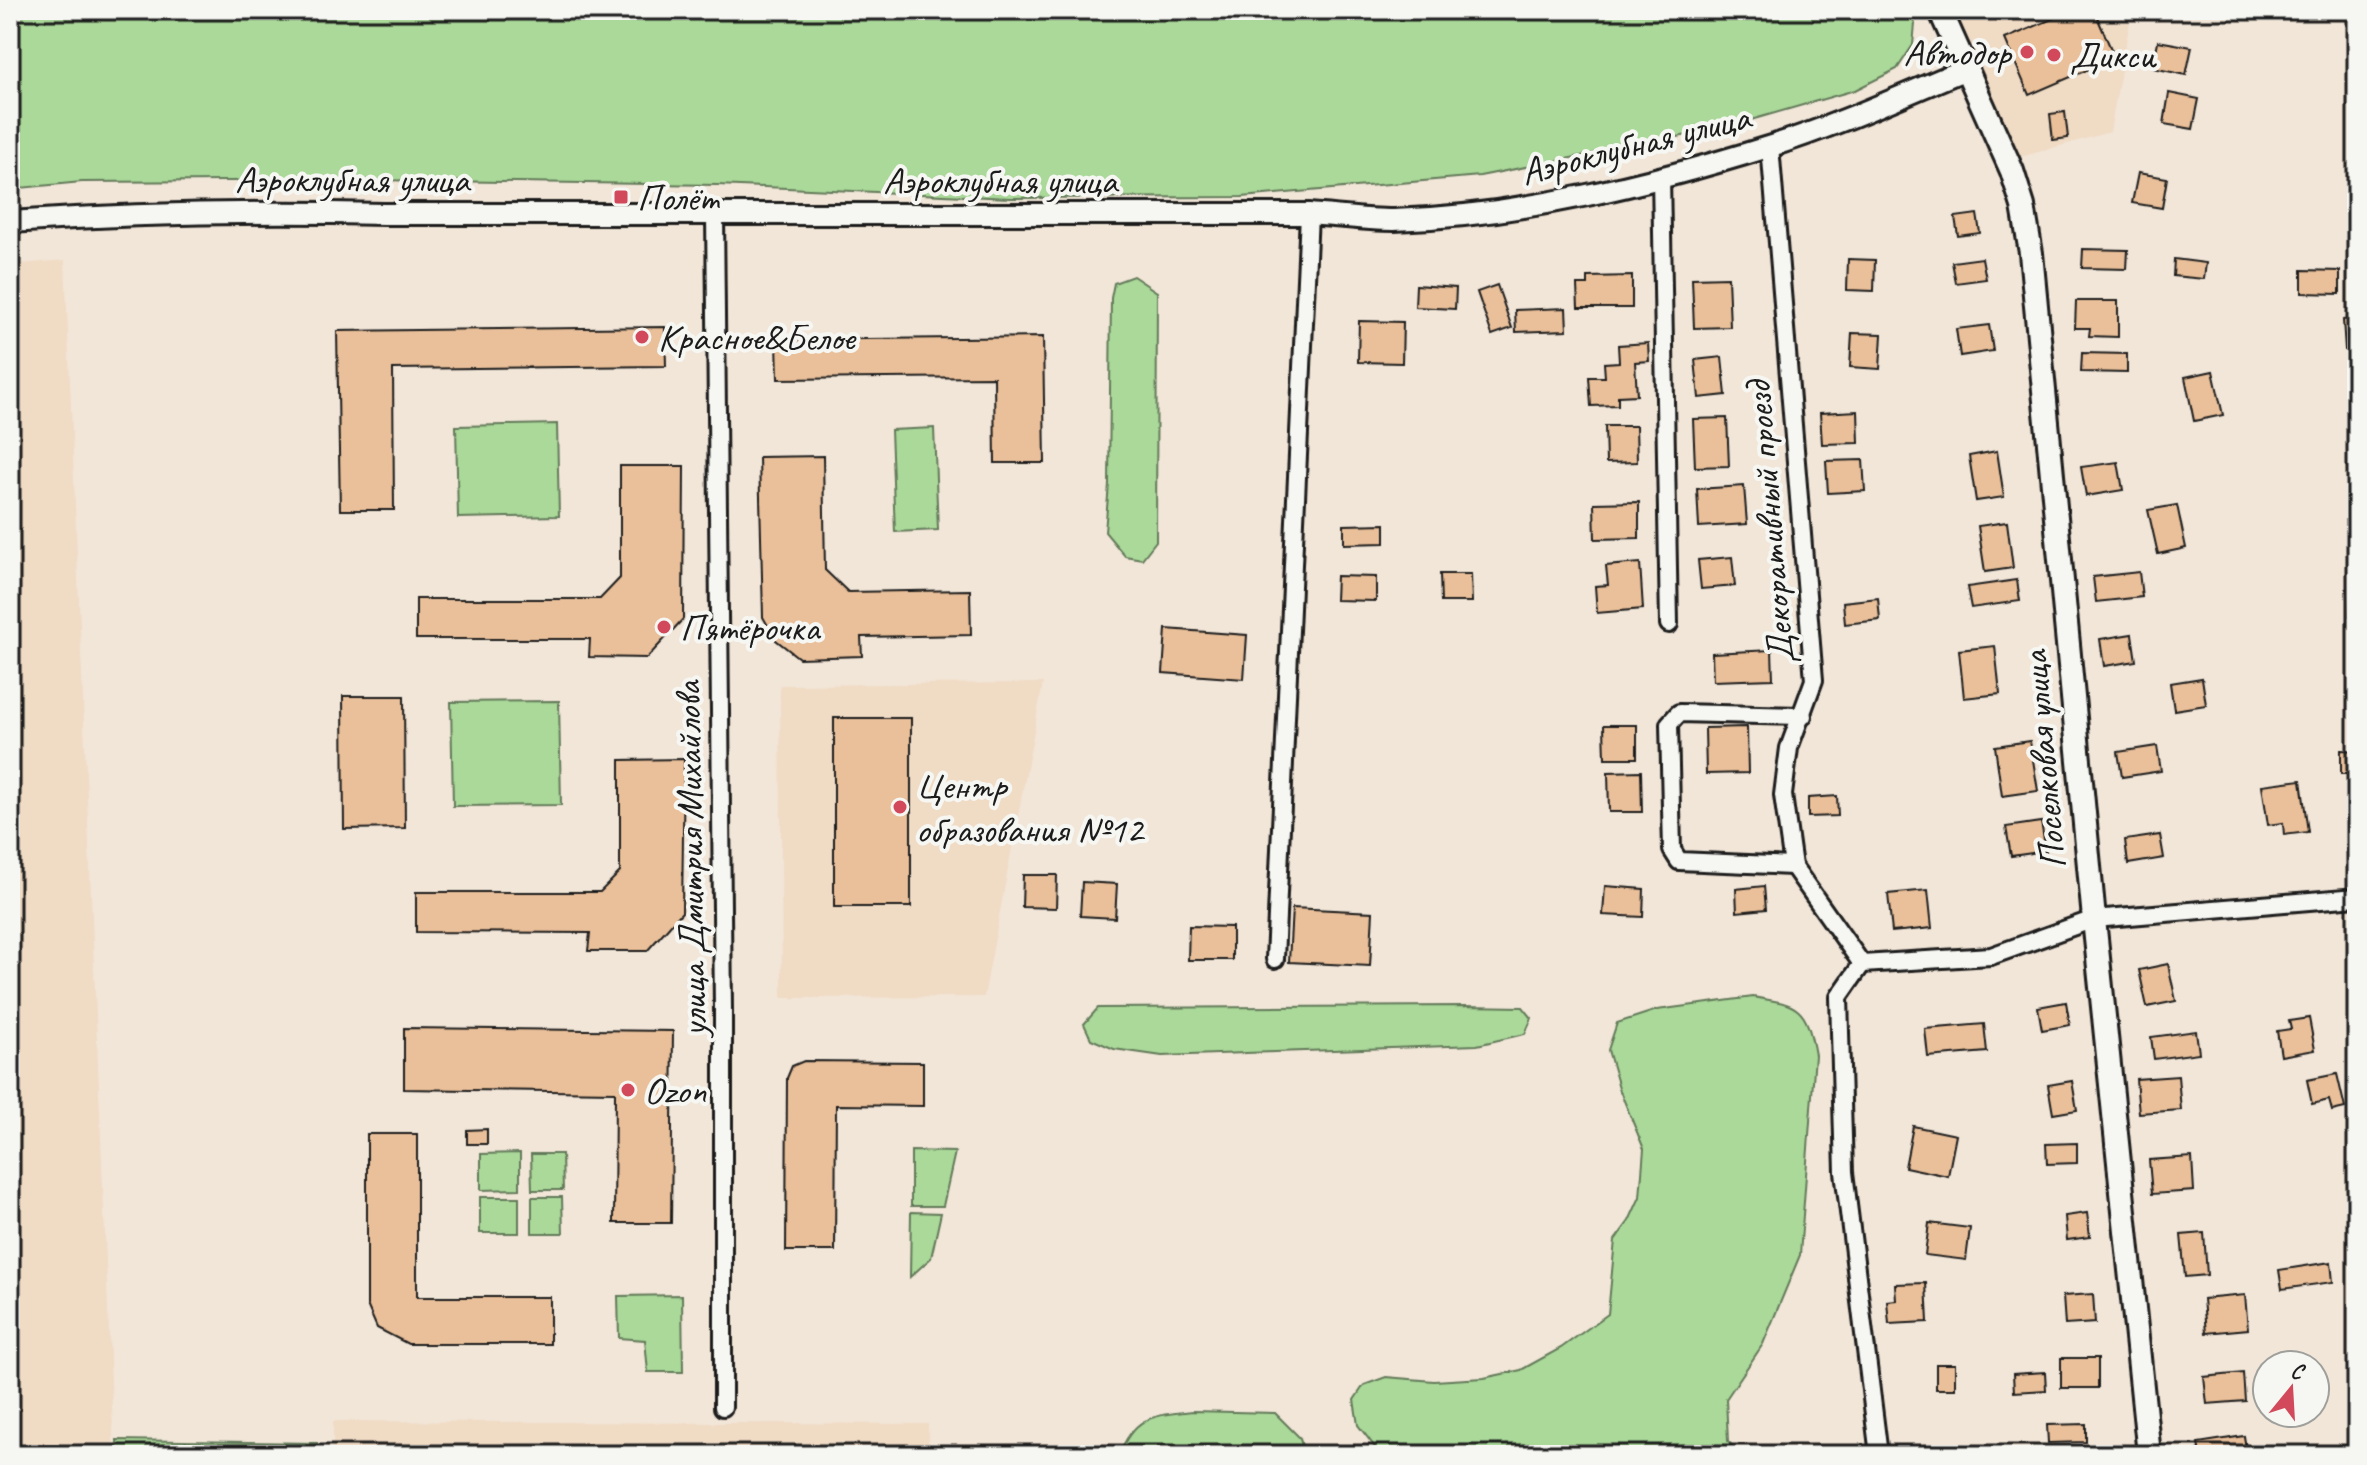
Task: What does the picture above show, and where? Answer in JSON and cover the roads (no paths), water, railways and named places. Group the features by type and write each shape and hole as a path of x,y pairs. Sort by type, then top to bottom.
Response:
{"main road":[{"name":"Поселковая улица","path":"1940,10 2012,171 2023,206 2031,253 2149,1455"}],"street":[{"name":"Аэроклубная улица","path":"10,222 131,213 268,211 384,214 1309,214 1391,220 1534,206 1661,176 1770,146 1966,69"},
{"name":"Декоративный проезд","path":"1770,146 1814,680 1789,748 1783,795 1793,866 1862,964"},
{"path":"1661,176 1669,624"},
{"name":"улица Дмитрия Михайлова","path":"715,214 725,1248 723,1407"},
{"path":"1275,959 1309,214"},
{"path":"1793,866 1679,861 1672,850 1669,724 1679,713 1803,716"},
{"path":"1879,1455 1843,1156 1839,997 1862,964 1991,956 2094,919 2357,897"}],"place":[{"name":"Автодор","path":"2027,52"},
{"name":"Дикси","path":"2054,55"},
{"name":"Полёт","path":"621,197"},
{"name":"Красное&Белое","path":"642,337"},
{"name":"Пятёрочка","path":"664,627"},
{"name":"Центр образования №12","path":"900,807"},
{"name":"Ozon","path":"628,1090"}]}
